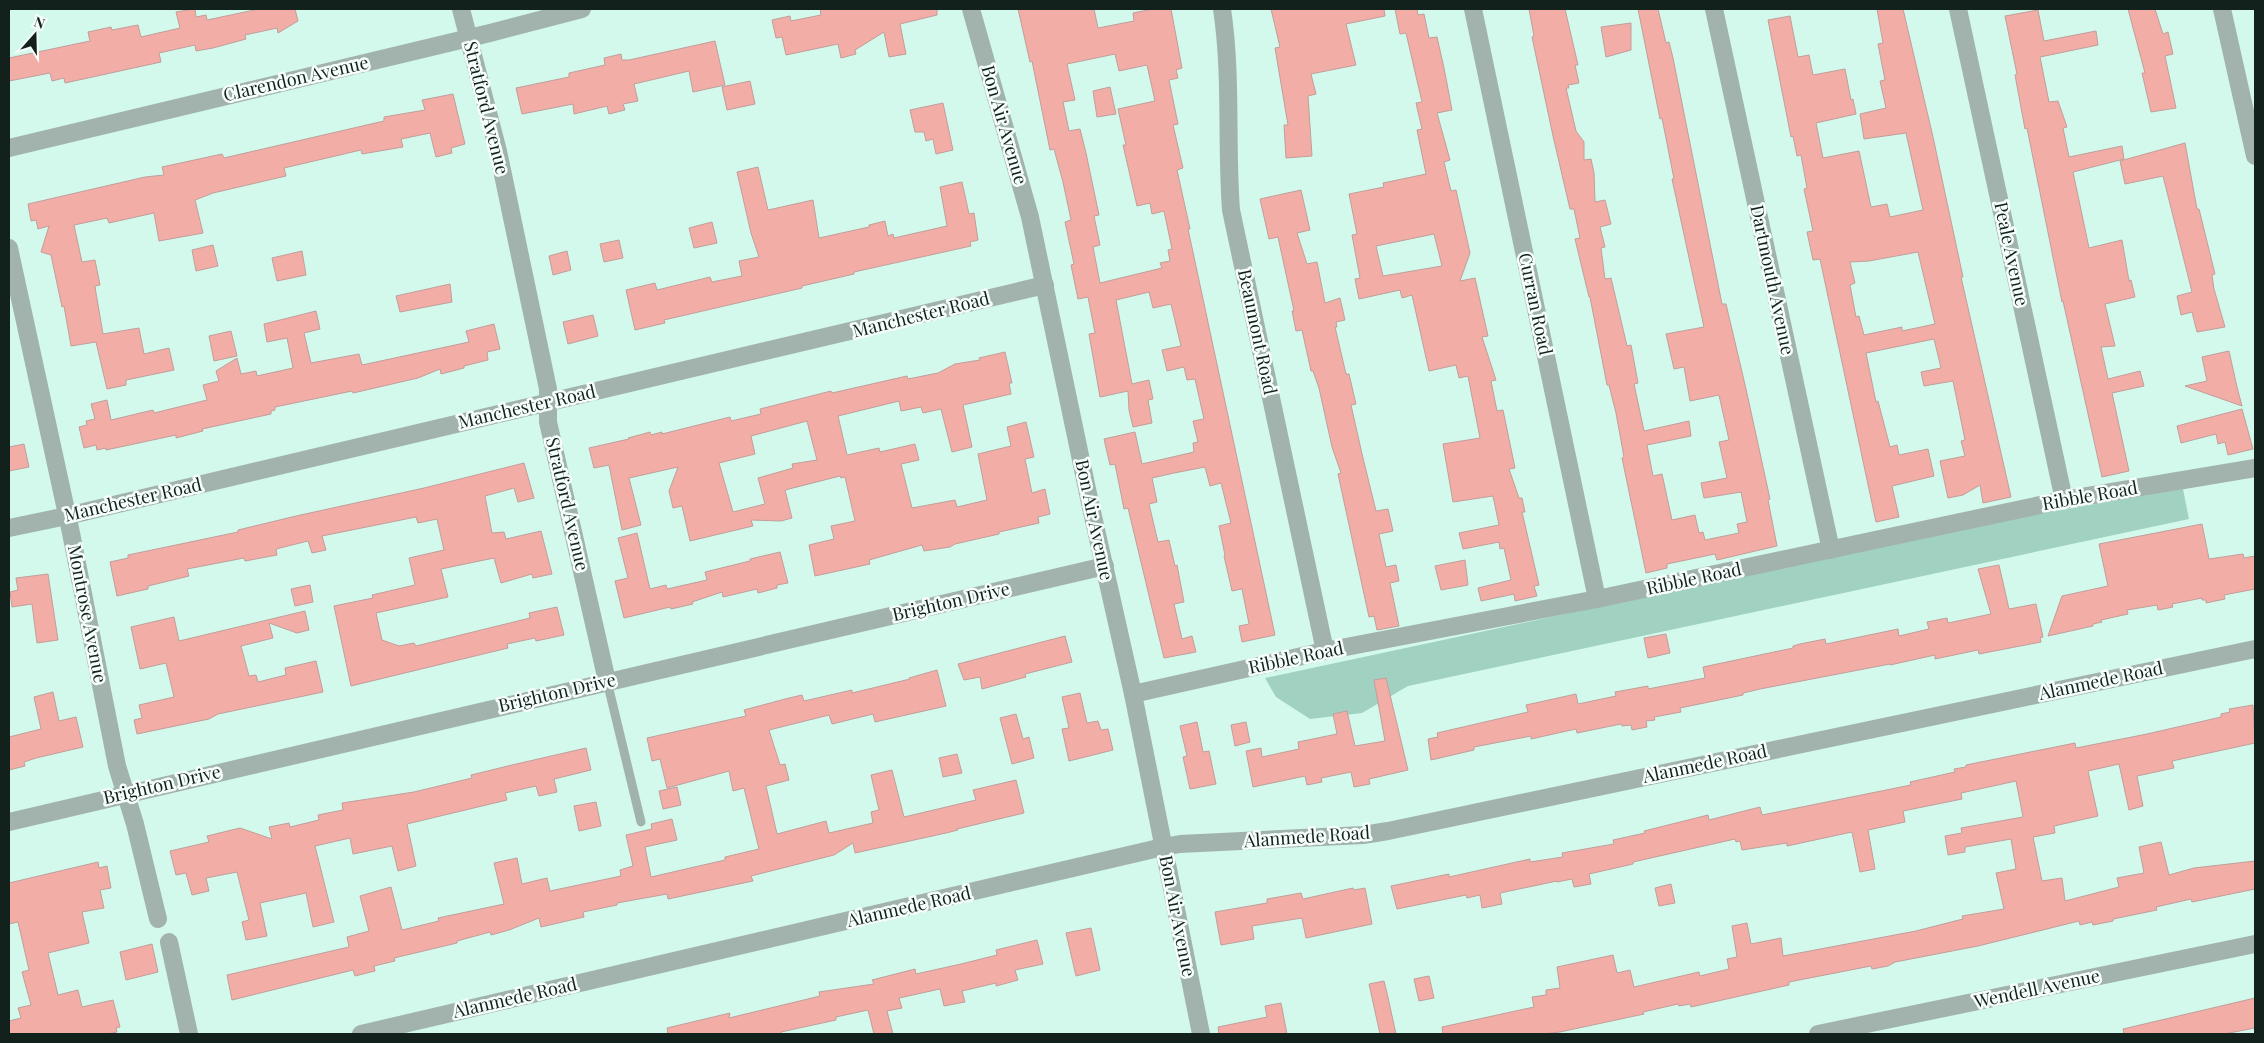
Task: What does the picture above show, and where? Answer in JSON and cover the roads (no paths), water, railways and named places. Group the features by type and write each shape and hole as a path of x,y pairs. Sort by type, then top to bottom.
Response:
{"street":[{"name":"Stratford Avenue","path":"461,9 498,151 548,389 548,422 608,681"},
{"name":"Clarendon Avenue","path":"9,148 469,38 582,9"},
{"name":"Bon Air Avenue","path":"972,9 1020,176 1133,694 1201,1034"},
{"name":"Beaumont Road","path":"1222,9 1228,84 1229,179 1232,210 1325,651"},
{"name":"Curran Road","path":"1473,9 1597,599"},
{"name":"Dartmouth Avenue","path":"1714,9 1831,550"},
{"name":"Peale Avenue","path":"1958,9 2064,500"},
{"path":"2222,9 2255,156"},
{"name":"Montrose Avenue","path":"9,248 67,516 118,766 158,919"},
{"name":"Manchester Road","path":"9,528 67,516 548,401 729,361 1044,285"},
{"name":"Ribble Road","path":"1133,694 1325,651 1597,599 2064,500 2255,468"},
{"name":"Brighton Drive","path":"9,822 1105,566"},
{"name":"Alanmede Road","path":"361,1034 1164,847 1180,844 1363,835 1388,831 2255,649"},
{"path":"169,942 189,1034"},
{"name":"Wendell Avenue","path":"1818,1034 2255,944"}],"lane":[{"name":"Stratford Avenue","path":"608,681 641,822"}]}
